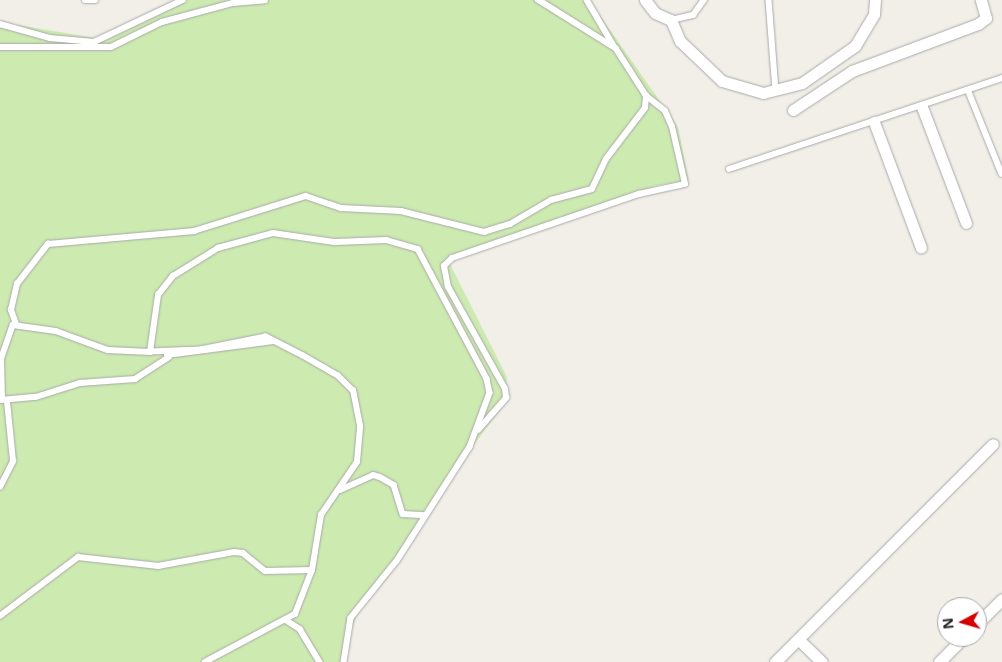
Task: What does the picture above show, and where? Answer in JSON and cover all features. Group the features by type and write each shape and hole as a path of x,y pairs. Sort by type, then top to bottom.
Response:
{"street":[{"path":"645,0 655,13 671,20 680,41 722,82 755,92 776,91 802,83 855,46 874,14 875,0"},
{"path":"793,110 852,71 974,26 986,18 981,0"},
{"path":"922,107 966,223"},
{"path":"874,122 921,248"},
{"path":"775,662 993,444"},
{"path":"987,614 1002,598"},
{"path":"798,638 822,662"},
{"path":"939,662 954,647"}],"lane":[{"path":"85,0 95,0"},
{"path":"0,24 50,38 94,42 182,0"},
{"path":"0,47 111,47 162,22 232,3 265,0"},
{"path":"538,0 616,49"},
{"path":"476,431 506,398 490,358 448,287 444,266 452,258 639,194 685,184 668,119 646,96 587,0"},
{"path":"671,20 693,14 704,0"},
{"path":"768,0 776,91"},
{"path":"729,168 969,92 1002,78"},
{"path":"969,92 1002,174"},
{"path":"0,487 14,461 3,401 3,348 16,324 11,310 18,284 48,244 194,231 299,196 355,210 401,211 474,232 510,224 551,200 597,186 606,159 645,108 646,96"},
{"path":"150,352 158,295 183,267 257,235 291,236 335,242 386,240 418,249 487,379 488,406 476,431 425,515 352,618 344,662"},
{"path":"16,324 56,331 108,350 150,352 167,355 257,340 275,341 338,376 353,391 361,438 357,462 340,491 321,515 312,570 295,614 205,662"},
{"path":"3,401 80,383 135,379 167,355"},
{"path":"340,491 373,475 380,476 394,484 402,514 425,515"},
{"path":"0,616 78,557 158,566 234,552 265,571 312,570"},
{"path":"286,620 300,629 320,662"}],"green space":[{"path":"180,0 589,0 678,127 689,180 655,186 456,257 450,264 507,377 507,401 459,464 388,578 361,606 348,638 346,662 0,662 0,22 101,39"}]}
